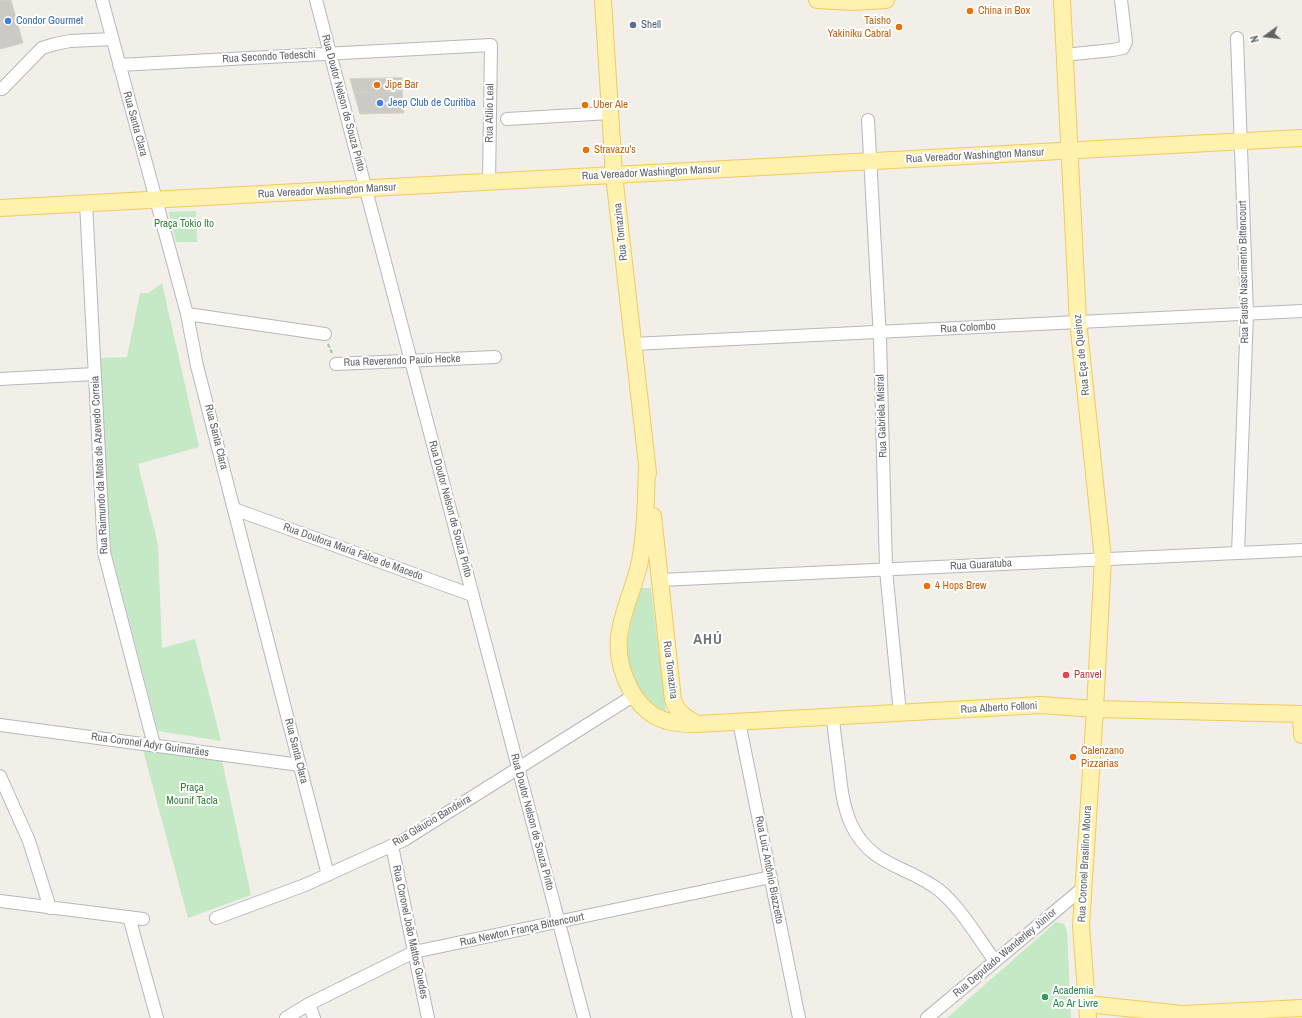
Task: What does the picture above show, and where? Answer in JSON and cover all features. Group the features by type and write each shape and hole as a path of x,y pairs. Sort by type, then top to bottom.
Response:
{"main road":[{"name":"Rua Tomazina","path":"603,0 614,175 673,700 677,710 684,717 697,724"},
{"path":"817,0 853,2 886,0"},
{"name":"Rua Eça de Queiroz","path":"1062,0 1078,321 1103,559 1095,709"},
{"name":"Rua Vereador Washington Mansur","path":"0,208 1302,138"},
{"name":"Rua Tomazina","path":"647,463 646,515 640,562 621,622 619,652 627,684 633,696 648,710 665,721 678,724 697,724"},
{"path":"633,587 660,580"},
{"name":"Rua Alberto Folloni","path":"697,724 1040,705 1095,709 1302,714"},
{"name":"Rua Coronel Brasilino Moura","path":"1088,1011 1081,932 1082,888 1095,709"},
{"path":"1302,714 1302,735"},
{"path":"1088,1011 1182,1014 1302,1008"},
{"path":"1167,1018 1182,1014"}],"street":[{"name":"Rua Santa Clara","path":"102,0 187,314 196,360 328,875"},
{"name":"Rua Doutor Nelson de Souza Pinto","path":"316,0 584,1018"},
{"path":"1064,55 1123,48 1126,42 1121,0"},
{"name":"Rua Fausto Nascimento Bittencourt","path":"1237,38 1247,314 1238,553"},
{"path":"2,89 42,48 70,41 112,39"},
{"name":"Rua Secondo Tedeschi","path":"119,65 491,45"},
{"name":"Rua Atílio Leal","path":"489,182 491,45"},
{"path":"507,119 610,113"},
{"name":"Rua Gabriela Mistral","path":"868,120 879,332 886,570 900,713"},
{"name":"Rua Raimundo da Mota de Azevedo Correia","path":"86,203 104,552 154,745"},
{"name":"Rua Colombo","path":"633,344 1302,311"},
{"path":"187,314 325,334"},
{"name":"Rua Reverendo Paulo Hecke","path":"336,364 495,357"},
{"path":"0,379 95,374"},
{"name":"Rua Doutora Maria Falce de Macedo","path":"234,509 472,595"},
{"name":"Rua Guaratuba","path":"660,580 1302,550"},
{"name":"Rua Gláucio Bandeira","path":"216,918 305,885 392,846 415,834 633,696"},
{"path":"832,717 842,793 851,825 861,840 882,860 923,880 944,895 957,909 996,961"},
{"name":"Rua Luiz Antônio Biazzetto","path":"739,722 799,1018"},
{"name":"Rua Coronel Adyr Guimarães","path":"0,725 300,765"},
{"path":"0,776 29,841 50,908"},
{"name":"Rua Coronel João Mattos Guedes","path":"392,846 428,1018"},
{"name":"Rua Newton França Bittencourt","path":"286,1018 309,1004 414,952 771,877"},
{"name":"Rua Deputado Wanderley Júnior","path":"927,1018 1082,888"},
{"path":"0,901 143,919"},
{"path":"129,917 157,1018"},
{"path":"309,1004 314,1018"}],"path":[{"name":"Rua Reverendo Paulo Hecke","path":"325,334 336,364"}],"green space":[{"name":"Praça Tokio Ito","path":"196,211 197,242 176,242 169,212"},
{"path":"162,283 199,447 138,464 158,544 162,648 195,639 221,741 158,731 111,551 99,358 127,357 140,293 149,293"},
{"path":"639,588 651,588 666,712 645,700 635,687 625,650"},
{"name":"Praça Mounif Tacla","path":"143,750 222,761 251,895 188,918"},
{"path":"1056,922 1064,924 1067,931 1071,1018 947,1018"}],"building":[{"name":"Condor Gourmet","path":"0,0 11,0 23,43 0,49"},
{"name":"Jipe Bar","path":"402,78 402,91 354,93 350,79"},
{"name":"Jeep Club de Curitiba","path":"402,91 404,113 360,114 354,93"}],"place":[{"name":"China in Box","path":"970,11"},
{"name":"Condor Gourmet","path":"8,21"},
{"name":"Shell","path":"633,25"},
{"name":"Taisho Yakiniku Cabral","path":"899,27"},
{"name":"Jipe Bar","path":"377,85"},
{"name":"Jeep Club de Curitiba","path":"380,103"},
{"name":"Uber Ale","path":"585,105"},
{"name":"Stravazu's","path":"586,150"},
{"name":"4 Hops Brew","path":"927,586"},
{"name":"Panvel","path":"1066,675"},
{"name":"Calenzano Pizzarias","path":"1073,757"},
{"name":"Academia Ao Ar Livre","path":"1045,997"}],"district":[{"name":"AHÚ","path":"708,640"}]}
